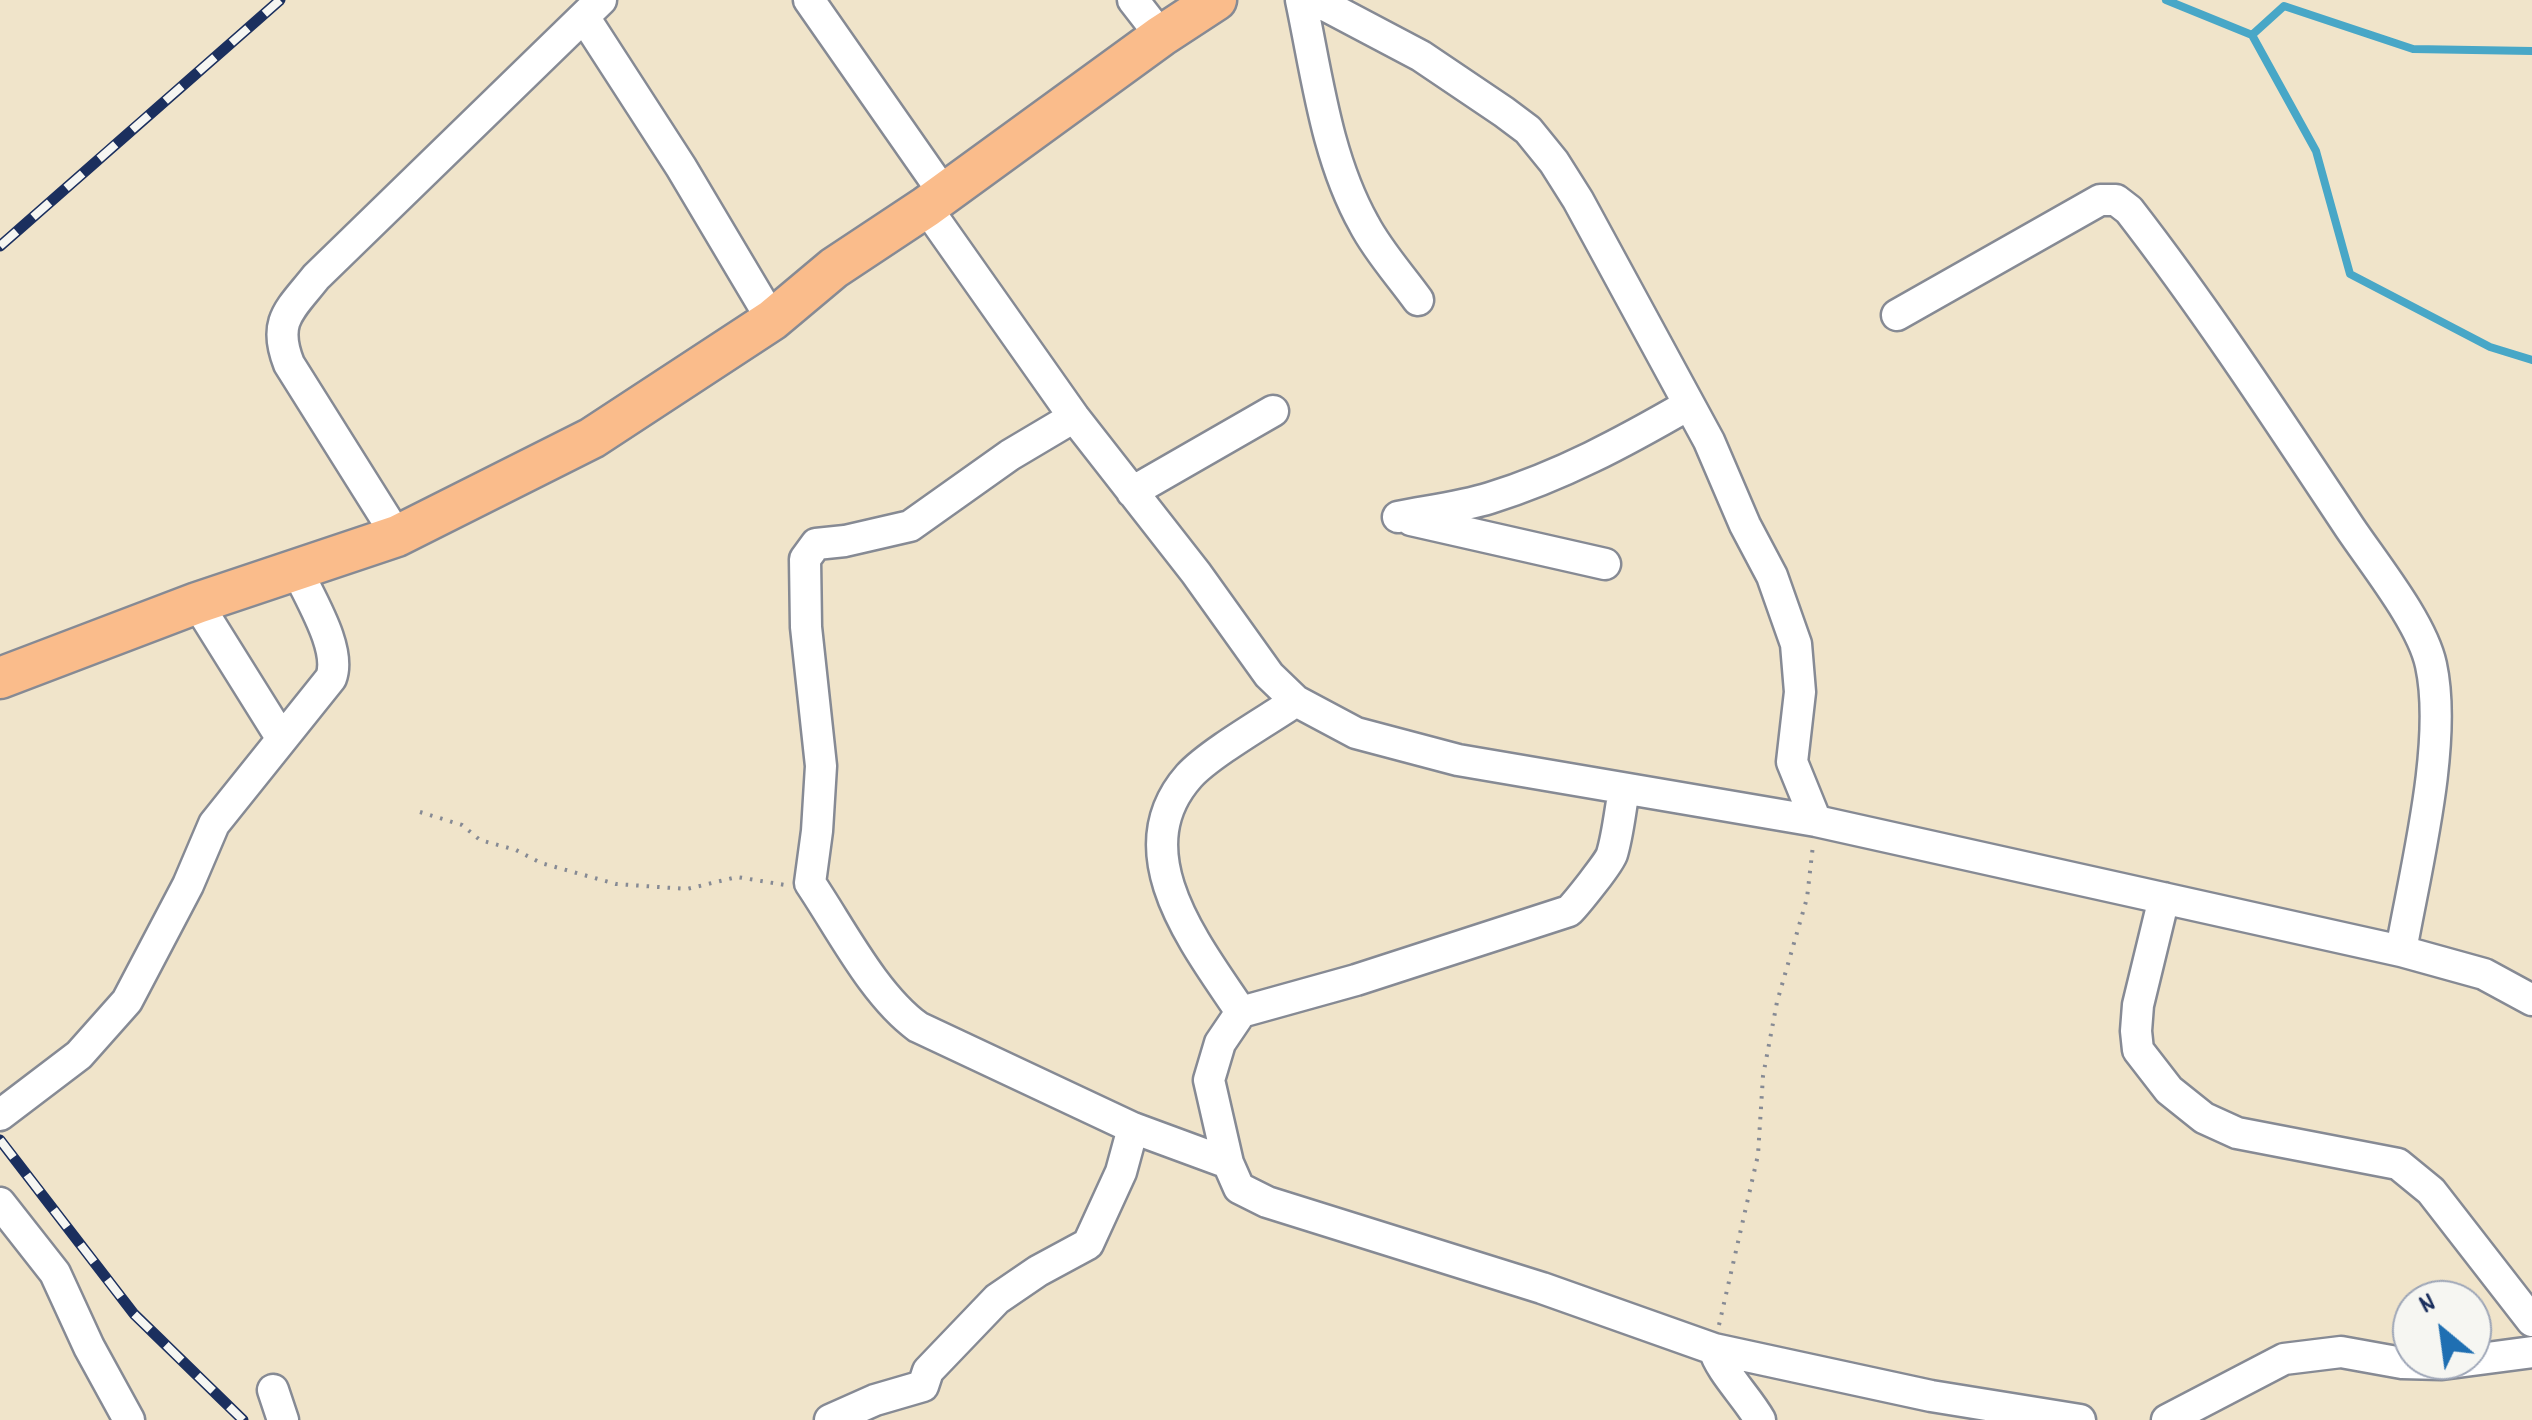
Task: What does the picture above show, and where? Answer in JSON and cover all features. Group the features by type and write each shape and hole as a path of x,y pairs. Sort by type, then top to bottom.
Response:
{"main road":[{"path":"0,678 197,603 397,536 592,438 772,320 834,268 1216,0"}],"street":[{"path":"809,0 1074,417 1196,573 1269,676 1296,701 1356,733 1458,760 1816,821 2164,898 2484,974 2532,1000"},
{"path":"1133,0 1160,36"},
{"path":"1301,0 1340,172 1364,225 1418,300"},
{"path":"1314,0 1422,56 1528,130 1578,200 1709,441 1745,526 1772,576 1796,644 1800,692 1792,762 1816,821"},
{"path":"397,536 290,364 281,342 282,320 316,278 593,8 772,320"},
{"path":"1897,314 2100,200 2116,200 2129,210 2407,612 2431,663 2436,715 2428,794 2400,951"},
{"path":"1605,564 1398,518 1486,499 1553,475 1604,454 1688,405"},
{"path":"1132,492 1273,411"},
{"path":"1074,417 1010,454 910,526 816,544 804,559 806,627 820,766 810,884 901,1015 918,1028 1133,1128 1228,1163"},
{"path":"0,1114 80,1055 127,1001 188,885 214,824 331,678 335,668 333,650 296,570"},
{"path":"197,603 282,739"},
{"path":"1240,1012 1173,902 1163,852 1166,823 1175,795 1191,774 1296,701"},
{"path":"1624,790 1611,859 1569,911 1356,980 1240,1012 1220,1043 1209,1080 1228,1163 1239,1188 1267,1202 1542,1288 1714,1349 1931,1396 2080,1420"},
{"path":"2164,898 2138,1005 2136,1032 2138,1050 2169,1090 2204,1118 2237,1133 2398,1164 2432,1192 2532,1321"},
{"path":"830,1420 875,1400 923,1386 928,1371 996,1299 1088,1244 1121,1172 1133,1128"},
{"path":"0,1203 56,1273 128,1420"},
{"path":"1714,1349 1717,1360 1760,1420"},
{"path":"2167,1420 2284,1358 2341,1352 2402,1363 2442,1364 2532,1352"},
{"path":"273,1390 283,1420"}],"path":[{"path":"420,812 462,825 480,840 516,850 541,863 616,884 687,889 738,877 775,886 810,884"},
{"path":"1714,1349 1758,1155 1763,1076 1777,1002 1807,898 1816,821"}],"waterway":[{"path":"2166,0 2252,35 2316,151 2350,274 2490,347 2532,360"},
{"path":"2252,35 2284,6 2413,49 2532,51"}],"railway":[{"path":"0,246 280,0"},
{"path":"0,1140 134,1314 243,1420"}]}
